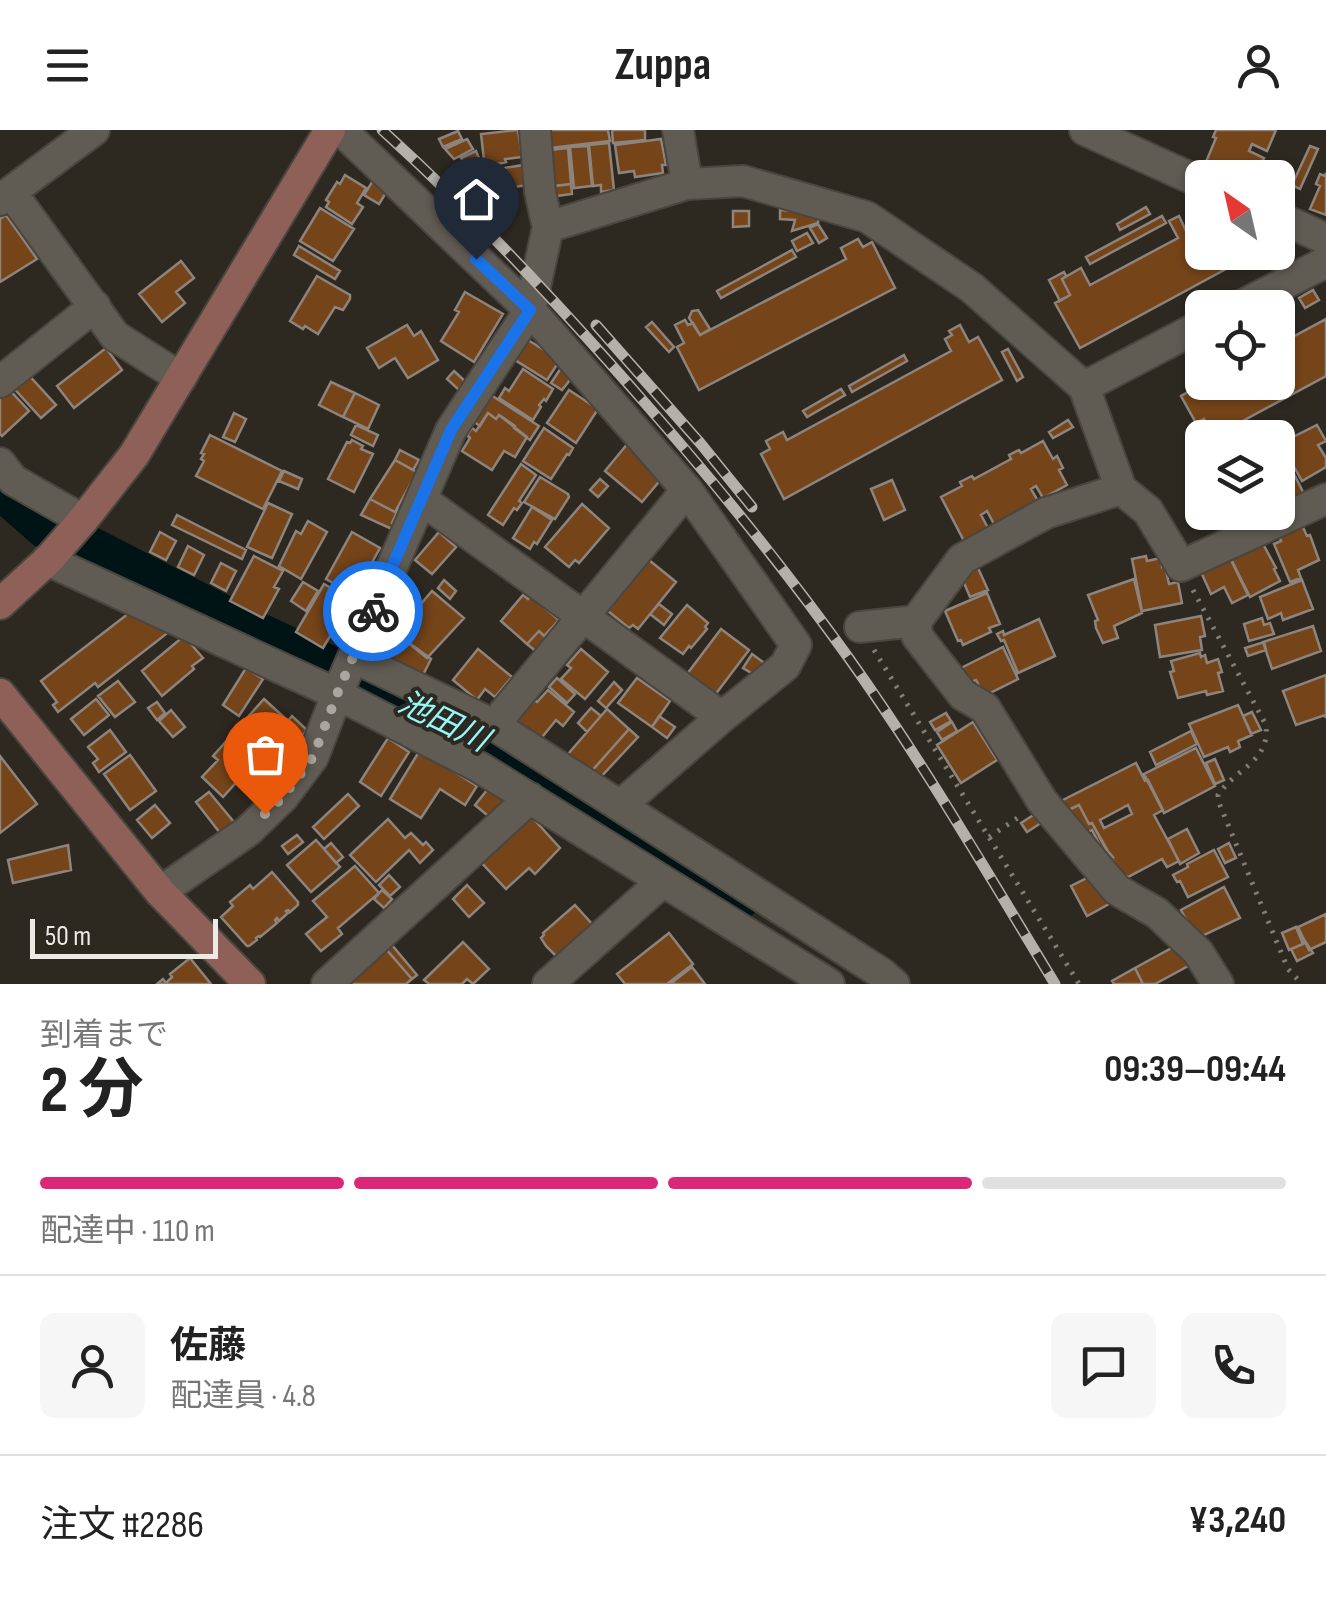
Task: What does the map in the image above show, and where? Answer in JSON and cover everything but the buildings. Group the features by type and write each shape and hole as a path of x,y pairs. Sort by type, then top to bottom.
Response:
{"street":[{"path":"94,130 6,196 115,336 182,378"},
{"path":"0,604 48,560 134,455 330,130"},
{"path":"342,130 530,310 687,490 796,645 785,666 621,806"},
{"path":"160,892 248,831 283,797 313,757 451,430 530,310 548,227 534,130"},
{"path":"678,130 687,184"},
{"path":"1085,130 1185,176"},
{"path":"548,227 687,184 743,180 867,217 972,288 1084,387 1121,490 1148,511 1181,566 1326,499"},
{"path":"1295,226 1326,240"},
{"path":"1272,290 1326,262"},
{"path":"0,382 95,306"},
{"path":"1084,387 1185,334"},
{"path":"0,464 13,480 83,521"},
{"path":"494,725 687,490"},
{"path":"1121,490 1046,513 962,559 916,621 917,636 963,695 985,708 1042,801 1117,890 1157,913 1198,952 1218,984"},
{"path":"421,499 722,717"},
{"path":"48,560 337,693 478,768 829,984"},
{"path":"860,627 916,621"},
{"path":"353,658 494,725 894,984"},
{"path":"0,694 160,892 250,984"},
{"path":"328,984 530,798"},
{"path":"548,984 663,880"}],"path":[{"path":"1181,566 1266,726 1268,739 1262,752 1224,785 1218,794 1219,803 1288,969 1302,984"},
{"path":"860,627 1078,984"},
{"path":"989,838 1042,801"}],"waterway":[{"name":"池田川","path":"0,486 47,527 247,630 536,768 738,898"}],"railway":[{"path":"382,130 484,228 582,332 775,559 903,737 1055,984"},
{"path":"596,325 752,507"}],"way so far":[{"path":"265,814 313,757 373,611"}],"route":[{"path":"373,611 451,430 530,310 476,259"}]}
